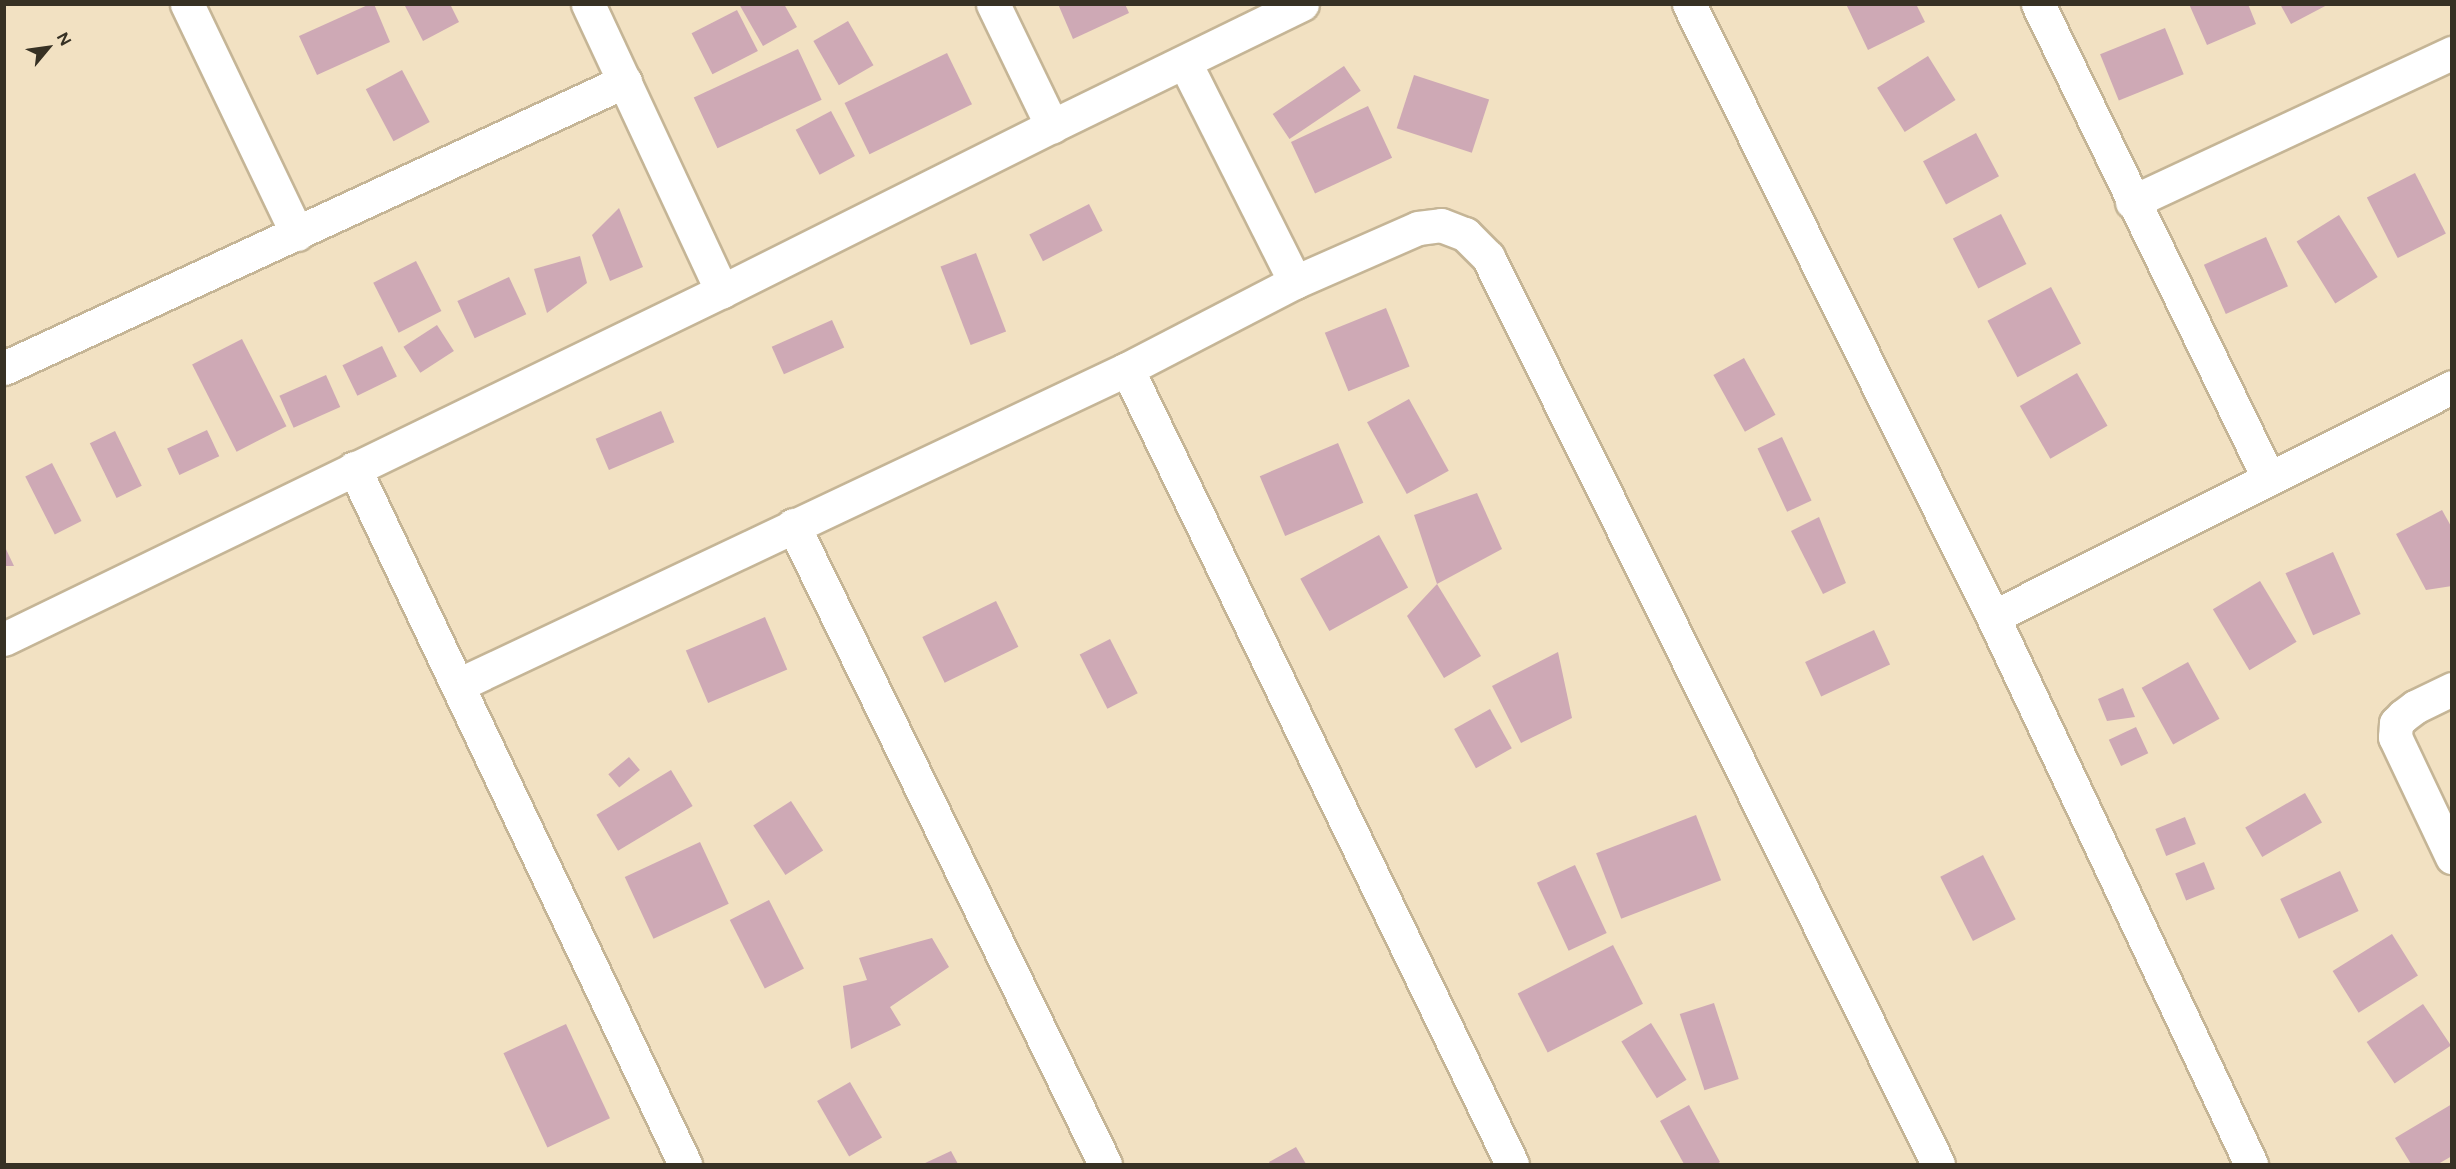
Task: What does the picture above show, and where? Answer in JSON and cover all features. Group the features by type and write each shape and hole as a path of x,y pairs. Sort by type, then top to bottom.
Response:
{"street":[{"path":"187,4 297,234"},
{"path":"588,4 722,291"},
{"path":"993,4 1052,126"},
{"path":"4,639 722,291 1302,4"},
{"path":"1689,4 1993,616 2251,1164"},
{"path":"2038,4 2132,202 2269,479"},
{"path":"2132,202 2451,53"},
{"path":"1185,63 1295,282"},
{"path":"4,368 625,81"},
{"path":"458,685 1127,369 1295,282 1418,228 1441,225 1465,234 1488,257 1938,1164"},
{"path":"1127,369 1512,1164"},
{"path":"1993,616 2451,387"},
{"path":"354,468 685,1164"},
{"path":"793,525 1106,1164"},
{"path":"2451,689 2415,706 2403,716 2396,723 2395,737 2451,857"}],"building":[{"path":"374,4 390,42 317,75 299,36"},
{"path":"404,4 450,4 459,22 423,41"},
{"path":"739,4 784,4 797,27 763,46"},
{"path":"1058,4 1125,4 1129,13 1073,39"},
{"path":"1846,4 1916,4 1925,22 1868,50"},
{"path":"2189,4 2248,4 2256,24 2207,45"},
{"path":"2280,4 2329,4 2291,24"},
{"path":"737,10 758,51 712,74 692,33"},
{"path":"848,21 874,65 839,85 813,41"},
{"path":"2165,28 2184,74 2119,101 2100,54"},
{"path":"798,49 822,100 717,148 694,98"},
{"path":"947,53 972,104 870,154 845,103"},
{"path":"1928,56 1956,100 1905,132 1877,88"},
{"path":"1344,66 1361,91 1289,139 1273,114"},
{"path":"402,70 430,122 393,141 366,89"},
{"path":"1414,75 1489,99 1472,153 1397,128"},
{"path":"1368,106 1392,158 1315,194 1291,142"},
{"path":"831,111 855,156 820,175 796,130"},
{"path":"1976,133 1999,176 1946,204 1923,161"},
{"path":"2415,173 2446,234 2398,258 2367,198"},
{"path":"1089,204 1103,231 1043,261 1029,234"},
{"path":"619,208 643,267 610,281 592,235"},
{"path":"2001,214 2026,264 1978,288 1953,239"},
{"path":"2339,215 2378,277 2335,303 2297,241"},
{"path":"2266,237 2288,286 2226,314 2204,265"},
{"path":"976,253 1006,331 971,345 941,267"},
{"path":"580,256 587,283 547,313 534,269"},
{"path":"416,261 441,311 399,333 373,283"},
{"path":"509,277 526,314 475,338 457,301"},
{"path":"2051,287 2081,344 2017,377 1987,321"},
{"path":"1386,308 1410,366 1348,391 1325,333"},
{"path":"832,320 844,347 784,374 772,347"},
{"path":"437,325 454,351 420,373 403,347"},
{"path":"242,339 286,426 237,452 192,364"},
{"path":"382,346 397,377 357,396 342,365"},
{"path":"1744,358 1776,415 1745,432 1713,375"},
{"path":"2077,373 2108,426 2050,459 2020,406"},
{"path":"326,375 340,407 294,428 279,396"},
{"path":"1409,399 1449,471 1407,494 1367,422"},
{"path":"661,411 674,442 609,470 596,439"},
{"path":"207,430 219,456 179,475 167,449"},
{"path":"115,431 142,486 117,498 90,443"},
{"path":"1782,437 1812,500 1787,512 1758,448"},
{"path":"1338,443 1363,503 1285,536 1260,476"},
{"path":"52,463 82,521 55,535 25,477"},
{"path":"1477,493 1502,549 1437,584 1414,515"},
{"path":"2442,510 2452,528 2452,586 2426,590 2396,534"},
{"path":"1819,517 1846,583 1823,594 1791,531"},
{"path":"1379,535 1408,587 1329,631 1300,579"},
{"path":"4,545 14,566 4,566"},
{"path":"2333,552 2361,614 2313,635 2285,573"},
{"path":"2260,581 2297,642 2249,670 2213,609"},
{"path":"1437,584 1481,656 1444,678 1407,616"},
{"path":"996,601 1018,647 945,683 922,637"},
{"path":"765,617 787,669 708,703 686,651"},
{"path":"1874,630 1890,664 1821,697 1805,662"},
{"path":"1110,639 1138,693 1107,709 1080,654"},
{"path":"1558,652 1572,718 1521,743 1492,686"},
{"path":"2188,662 2220,719 2173,745 2142,688"},
{"path":"2123,688 2135,717 2107,721 2098,699"},
{"path":"1490,709 1512,748 1476,768 1454,729"},
{"path":"2136,727 2148,753 2121,766 2109,740"},
{"path":"629,757 640,770 619,787 608,774"},
{"path":"671,770 693,806 618,851 596,815"},
{"path":"2305,793 2322,822 2262,857 2245,828"},
{"path":"791,801 823,850 785,875 753,826"},
{"path":"1696,815 1721,880 1621,919 1596,853"},
{"path":"2185,817 2196,844 2166,856 2155,829"},
{"path":"700,842 729,904 654,939 625,877"},
{"path":"1983,855 2016,919 1973,941 1940,877"},
{"path":"2204,862 2215,889 2186,901 2175,874"},
{"path":"1575,865 1607,933 1569,951 1537,883"},
{"path":"2340,871 2359,911 2299,939 2280,899"},
{"path":"769,900 804,969 765,989 730,920"},
{"path":"2392,934 2418,976 2359,1013 2333,971"},
{"path":"932,938 949,967 890,1007 901,1025 851,1049 843,986 867,980 859,958"},
{"path":"1613,945 1643,1004 1548,1052 1518,994"},
{"path":"1714,1003 1739,1079 1704,1090 1680,1014"},
{"path":"2423,1004 2451,1045 2395,1083 2367,1042"},
{"path":"1651,1023 1687,1080 1657,1098 1621,1042"},
{"path":"566,1024 610,1118 547,1147 503,1053"},
{"path":"850,1082 882,1137 849,1156 817,1101"},
{"path":"2452,1104 2452,1156 2438,1164 2411,1164 2395,1138"},
{"path":"1689,1105 1720,1162 1717,1164 1684,1164 1660,1121"},
{"path":"1296,1147 1306,1164 1270,1164 1269,1162"},
{"path":"951,1151 958,1164 923,1164"}]}
